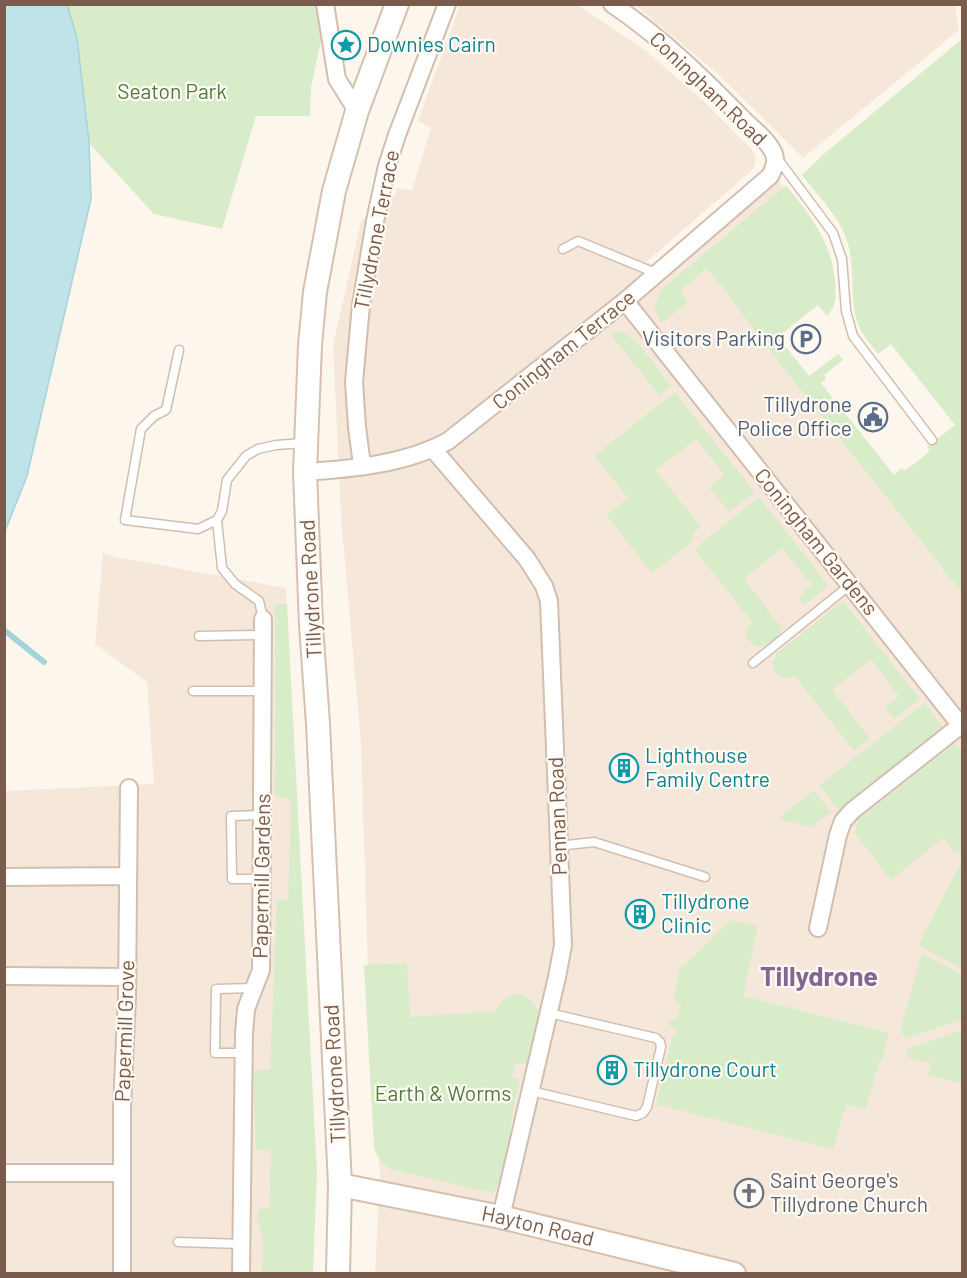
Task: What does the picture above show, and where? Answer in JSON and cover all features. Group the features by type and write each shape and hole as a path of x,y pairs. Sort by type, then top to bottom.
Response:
{"main road":[{"name":"Tillydrone Road","path":"338,1274 340,1185 305,472 310,345 315,292 334,191 357,111 397,4"},
{"name":"Hayton Road","path":"340,1185 501,1217 734,1274"}],"street":[{"path":"325,4 337,79 357,111"},
{"name":"Tillydrone Terrace","path":"362,465 354,382 361,305 375,221 397,135 447,4"},
{"name":"Coningham Road","path":"612,4 689,66 762,138 773,153"},
{"name":"Coningham Terrace","path":"305,472 394,460 433,449 461,432 658,274 763,184 774,169 773,153"},
{"name":"Coningham Gardens","path":"625,301 962,726"},
{"name":"Pennan Road","path":"433,449 527,559 544,586 549,601 563,945 501,1217"},
{"name":"Papermill Gardens","path":"241,1274 246,1009 261,970 263,627"},
{"path":"818,928 839,830 843,821 962,726"},
{"name":"Papermill Grove","path":"122,1274 129,788"},
{"path":"4,877 128,876"},
{"path":"4,976 127,977"},
{"path":"4,1173 122,1173"}],"lane":[{"path":"773,153 833,233 842,259 846,311 853,336 932,440"},
{"path":"563,249 578,241 658,274"},
{"path":"179,350 166,410 154,416 141,429 125,520 198,529 217,520"},
{"path":"199,636 263,627 259,601 236,584 222,568 217,520 222,511 227,480 246,456 258,449 276,445 306,443"},
{"path":"753,663 850,585"},
{"path":"193,691 262,691"},
{"path":"262,816 231,816 232,879 262,879"},
{"path":"558,846 594,842 705,877"},
{"path":"244,1053 216,1053 216,989 254,988"},
{"path":"531,1091 636,1116 643,1113 647,1107 661,1047 656,1038 549,1013"},
{"path":"178,1242 242,1244"}],"shaded area":[{"path":"460,5 578,5 647,52 699,97 752,150 756,157 751,171 646,262 658,265 769,169 790,195 755,332 962,593 962,1273 375,1273 380,1175 370,1034 361,744 341,517 333,345 361,221 395,195 397,188 412,190 431,128 418,121"},
{"path":"635,5 955,5 959,30 803,158 717,73"},
{"path":"103,553 286,588 296,836 307,1273 5,1273 4,791 154,784 147,682 95,644"}],"green space":[{"name":"Seaton Park","path":"67,5 318,5 322,36 311,87 310,116 256,116 222,229 154,214 89,143 77,38"},
{"path":"962,39 962,593 707,268 680,291 688,302 662,323 654,308 661,290 786,185 811,218 824,241 833,266 836,295 833,308 827,316 818,305 778,337 809,376 838,354 843,360 824,375 826,379 821,383 894,475 902,468 905,471 930,451 927,447 955,425 891,344 878,354 862,333 854,309 851,263 845,234 802,175 825,153"},
{"path":"619,332 626,334 640,346 671,386 659,395 610,334"},
{"path":"675,392 755,492 729,512 709,488 724,475 696,439 661,466 656,470 701,527 694,532 693,541 652,573 606,515 628,498 594,456"},
{"path":"759,497 827,584 825,589 804,605 798,597 812,585 782,548 744,579 782,628 772,641 756,647 748,639 746,633 752,622 694,549"},
{"path":"843,601 920,699 894,719 885,707 899,696 871,659 832,690 870,738 854,751 795,676 780,677 775,672 772,663 777,653"},
{"path":"275,604 287,604 317,1173 313,1273 262,1273 263,1238 257,1220 258,1210 269,1207 271,1152 256,1148 253,1071 270,1069 277,900 288,899 291,800 275,795"},
{"path":"924,703 944,729 840,811 819,786"},
{"path":"953,745 962,751 962,852 955,853 943,838 891,880 855,833 858,820"},
{"path":"814,790 831,812 814,825 816,828 778,819"},
{"path":"961,856 962,969 918,945 961,863"},
{"path":"731,920 758,926 743,996 889,1033 866,1109 846,1104 833,1149 656,1104 672,1038 677,1032 668,1023 669,1020 677,1018 681,1003 673,1000 680,969"},
{"path":"922,953 962,975 962,1019 907,1038 900,1031"},
{"name":"Earth & Worms","path":"407,963 410,1017 495,1011 506,998 517,994 527,998 539,1011 527,1063 516,1064 512,1076 520,1080 505,1164 493,1193 393,1170 382,1161 374,1148 364,965"},
{"path":"962,1030 962,1084 928,1075 931,1063 907,1057 907,1049"}],"water":[{"path":"5,4 67,5 77,38 89,143 91,199 27,476 5,531"}],"waterway":[{"path":"4,630 44,662"}],"place":[{"name":"Downies Cairn","path":"346,45"},
{"name":"Visitors Parking","path":"806,339"},
{"name":"Tillydrone Police Office","path":"873,417"},
{"name":"Lighthouse Family Centre","path":"624,768"},
{"name":"Tillydrone Clinic","path":"640,914"},
{"name":"Tillydrone Court","path":"612,1070"},
{"name":"Saint George's Tillydrone Church","path":"749,1193"}],"district":[{"name":"Tillydrone","path":"819,977"}]}
